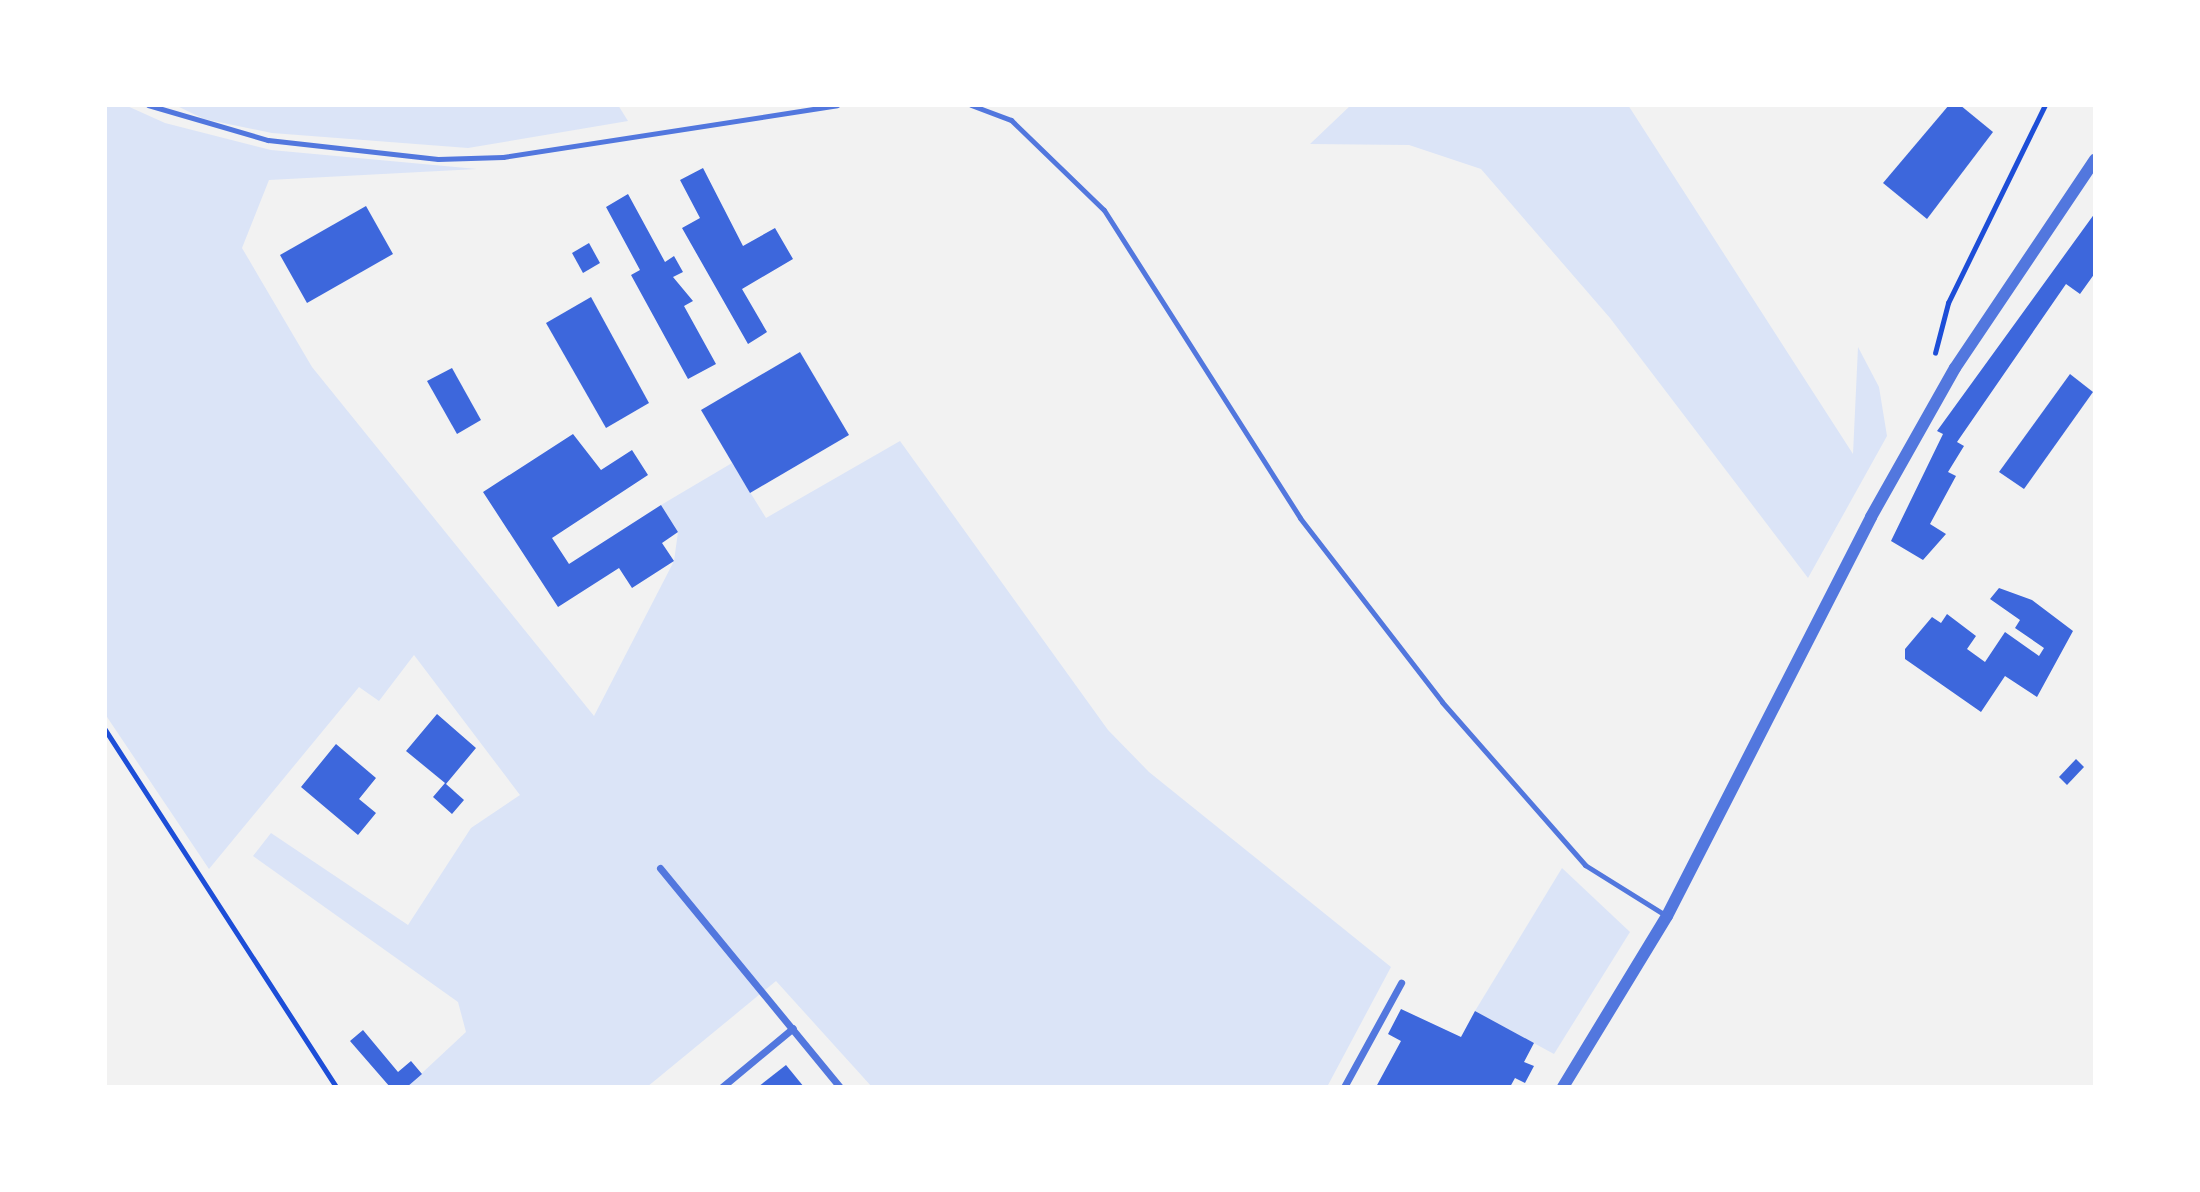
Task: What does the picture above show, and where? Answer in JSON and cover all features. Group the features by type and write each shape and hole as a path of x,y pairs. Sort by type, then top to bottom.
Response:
{"street":[{"path":"1563,1087 1667,916 1871,517 1937,402 2095,160"},
{"path":"660,868 840,1087"},
{"path":"1344,1087 1401,983"},
{"path":"722,1087 793,1028"}],"lane":[{"path":"148,105 268,140 438,159 503,157 837,105"},
{"path":"971,105 1010,120 1104,209 1300,518 1441,702 1586,865 1667,916"}],"path":[{"path":"1937,402 1933,365 1948,303 2045,105"},
{"path":"105,729 337,1087"}],"shaded area":[{"path":"105,105 125,105 165,123 271,150 477,169 269,180 242,248 312,367 594,716 674,561 678,532 661,505 732,463 766,518 900,441 1108,730 1149,772 1391,967 1327,1087 872,1087 776,981 647,1087 407,1087 466,1032 458,1002 253,856 271,833 408,925 471,828 520,795 414,655 379,701 359,687 209,869 105,714"},
{"path":"175,105 618,105 628,121 468,148 272,133 204,119"},
{"path":"1351,105 1628,105 1853,454 1858,347 1879,387 1887,436 1808,578 1610,318 1481,169 1409,145 1310,144"},
{"path":"1562,868 1630,932 1554,1054 1475,1011"}],"building":[{"path":"1949,105 1960,105 1993,132 1927,219 1883,183"},
{"path":"703,168 743,246 775,228 793,259 742,289 767,332 748,344 682,228 700,218 680,180"},
{"path":"628,194 665,262 674,256 683,272 673,277 693,301 684,306 716,364 688,379 631,275 640,270 606,207"},
{"path":"366,206 393,254 307,303 280,255"},
{"path":"2095,213 2095,273 2080,294 2066,284 1957,442 1964,446 1948,472 1956,476 1930,524 1946,534 1923,560 1891,541 1943,434 1937,431"},
{"path":"589,243 600,263 583,273 572,253"},
{"path":"591,297 649,403 606,428 546,323"},
{"path":"800,352 849,435 750,493 701,410"},
{"path":"452,368 481,420 457,434 427,381"},
{"path":"2070,374 2093,392 2024,489 1999,472"},
{"path":"573,434 601,470 632,450 648,475 552,538 569,564 661,505 678,532 662,543 674,561 632,588 619,568 558,607 483,492"},
{"path":"1999,588 2032,600 2073,631 2037,697 2005,676 1981,712 1905,659 1905,649 1932,617 1941,623 1947,614 1976,636 1967,649 1985,662 2005,632 2039,656 2044,648 2015,628 2020,620 1990,599"},
{"path":"437,714 476,748 446,784 464,800 452,814 433,797 445,783 406,751"},
{"path":"336,744 376,778 359,799 376,813 358,835 301,787"},
{"path":"2076,759 2084,767 2067,785 2059,777"},
{"path":"1401,1009 1461,1037 1475,1011 1534,1043 1524,1062 1534,1066 1525,1083 1515,1078 1510,1087 1376,1087 1401,1041 1388,1034"},
{"path":"363,1030 398,1072 411,1061 422,1074 407,1087 390,1087 350,1041"},
{"path":"786,1065 804,1087 758,1087"}]}
